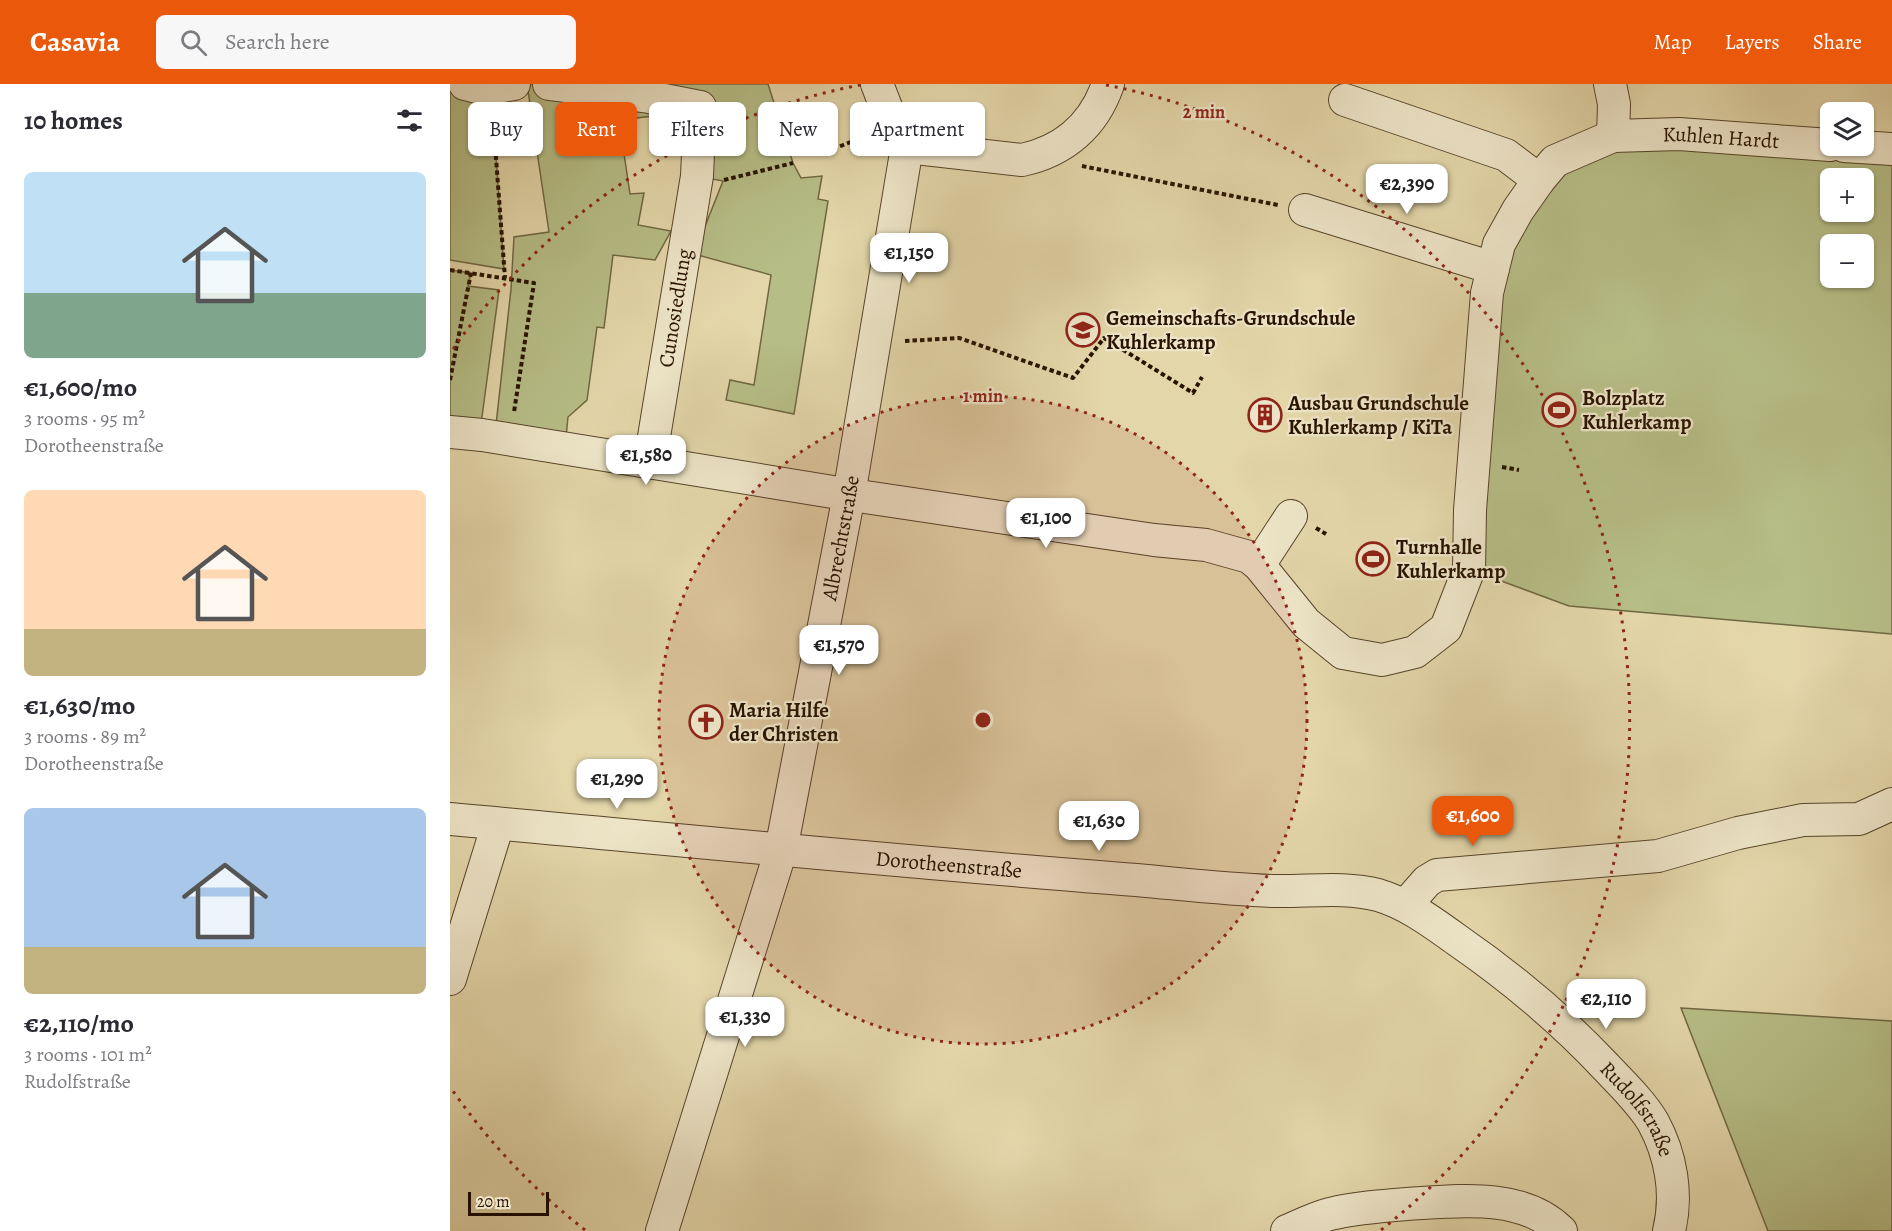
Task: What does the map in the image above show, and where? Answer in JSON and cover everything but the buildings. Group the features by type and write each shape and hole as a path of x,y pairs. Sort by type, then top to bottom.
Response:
{"street":[{"name":"Cunosiedlung","path":"549,84 649,97 700,107 697,176 650,461"},
{"name":"Albrechtstraße","path":"878,84 886,102"},
{"path":"985,153 1022,160 1040,156 1085,127 1101,103 1108,84"},
{"path":"1610,84 1614,104 1613,136"},
{"path":"1344,100 1506,154 1539,180"},
{"name":"Kuhlen Hardt","path":"1259,564 1306,623 1343,653 1382,660 1415,652 1446,628 1469,569 1470,510 1487,293 1499,244 1518,210 1539,180 1555,161 1613,136 1679,134 1820,144"},
{"path":"1874,148 1892,149"},
{"name":"Albrechtstraße","path":"662,1231 781,850 849,495 874,342 897,156"},
{"path":"1305,210 1494,268"},
{"path":"450,432 650,461 849,495 1154,540 1206,545 1248,556 1259,564 1291,516"},
{"path":"1406,905 1427,881 1437,875 1658,856 1738,833 1803,820 1859,819 1892,804"},
{"name":"Dorotheenstraße","path":"450,819 781,850 1248,889 1351,890 1377,895 1406,905"},
{"path":"450,979 498,824"},
{"name":"Rudolfstraße","path":"1406,905 1484,958 1540,1003 1580,1039 1627,1089 1652,1120 1670,1165 1674,1202 1669,1231"},
{"path":"1287,1231 1328,1214 1364,1208 1467,1201 1502,1203 1526,1209 1540,1215 1561,1231"}],"path":[{"path":"488,86 493,115 505,278"},
{"path":"1063,143 1081,166 1305,210"},
{"path":"697,176 723,181 793,163"},
{"path":"450,270 534,283 513,416"},
{"path":"450,380 471,273"},
{"path":"874,342 959,338 1073,378 1104,338 1193,393 1202,377"}],"green space":[{"path":"450,84 485,89 489,102 468,102 468,156 496,156 504,269 450,260"},
{"path":"527,84 768,84 774,102 758,102 758,156 791,156 801,178 822,176 818,199 828,201 794,414 726,400 730,380 754,385 771,275 694,254 723,181 697,176 698,156 746,156 746,102 672,102 649,98 649,116 637,118 637,102 555,102 555,156 624,156 630,194 644,193 638,225 671,231 655,260 613,255 604,328 597,327 587,400 568,417 566,437 496,425 511,289 514,237 549,232 538,156 543,156 543,102 530,102"},
{"path":"1613,136 1820,146 1820,156 1874,156 1874,148 1892,149 1892,634 1569,606 1469,569 1487,293 1518,210"},
{"path":"450,270 471,273 468,286 499,290 481,424 450,419"},
{"path":"1681,1008 1892,1021 1892,1231 1768,1231"}],"place":[{"name":"Gemeinschafts-Grundschule Kuhlerkamp","path":"1083,330"},
{"name":"Bolzplatz Kuhlerkamp","path":"1559,410"},
{"name":"Ausbau Grundschule Kuhlerkamp / KiTa","path":"1265,415"},
{"name":"Turnhalle Kuhlerkamp","path":"1373,559"},
{"name":"Maria Hilfe der Christen","path":"706,722"}]}
